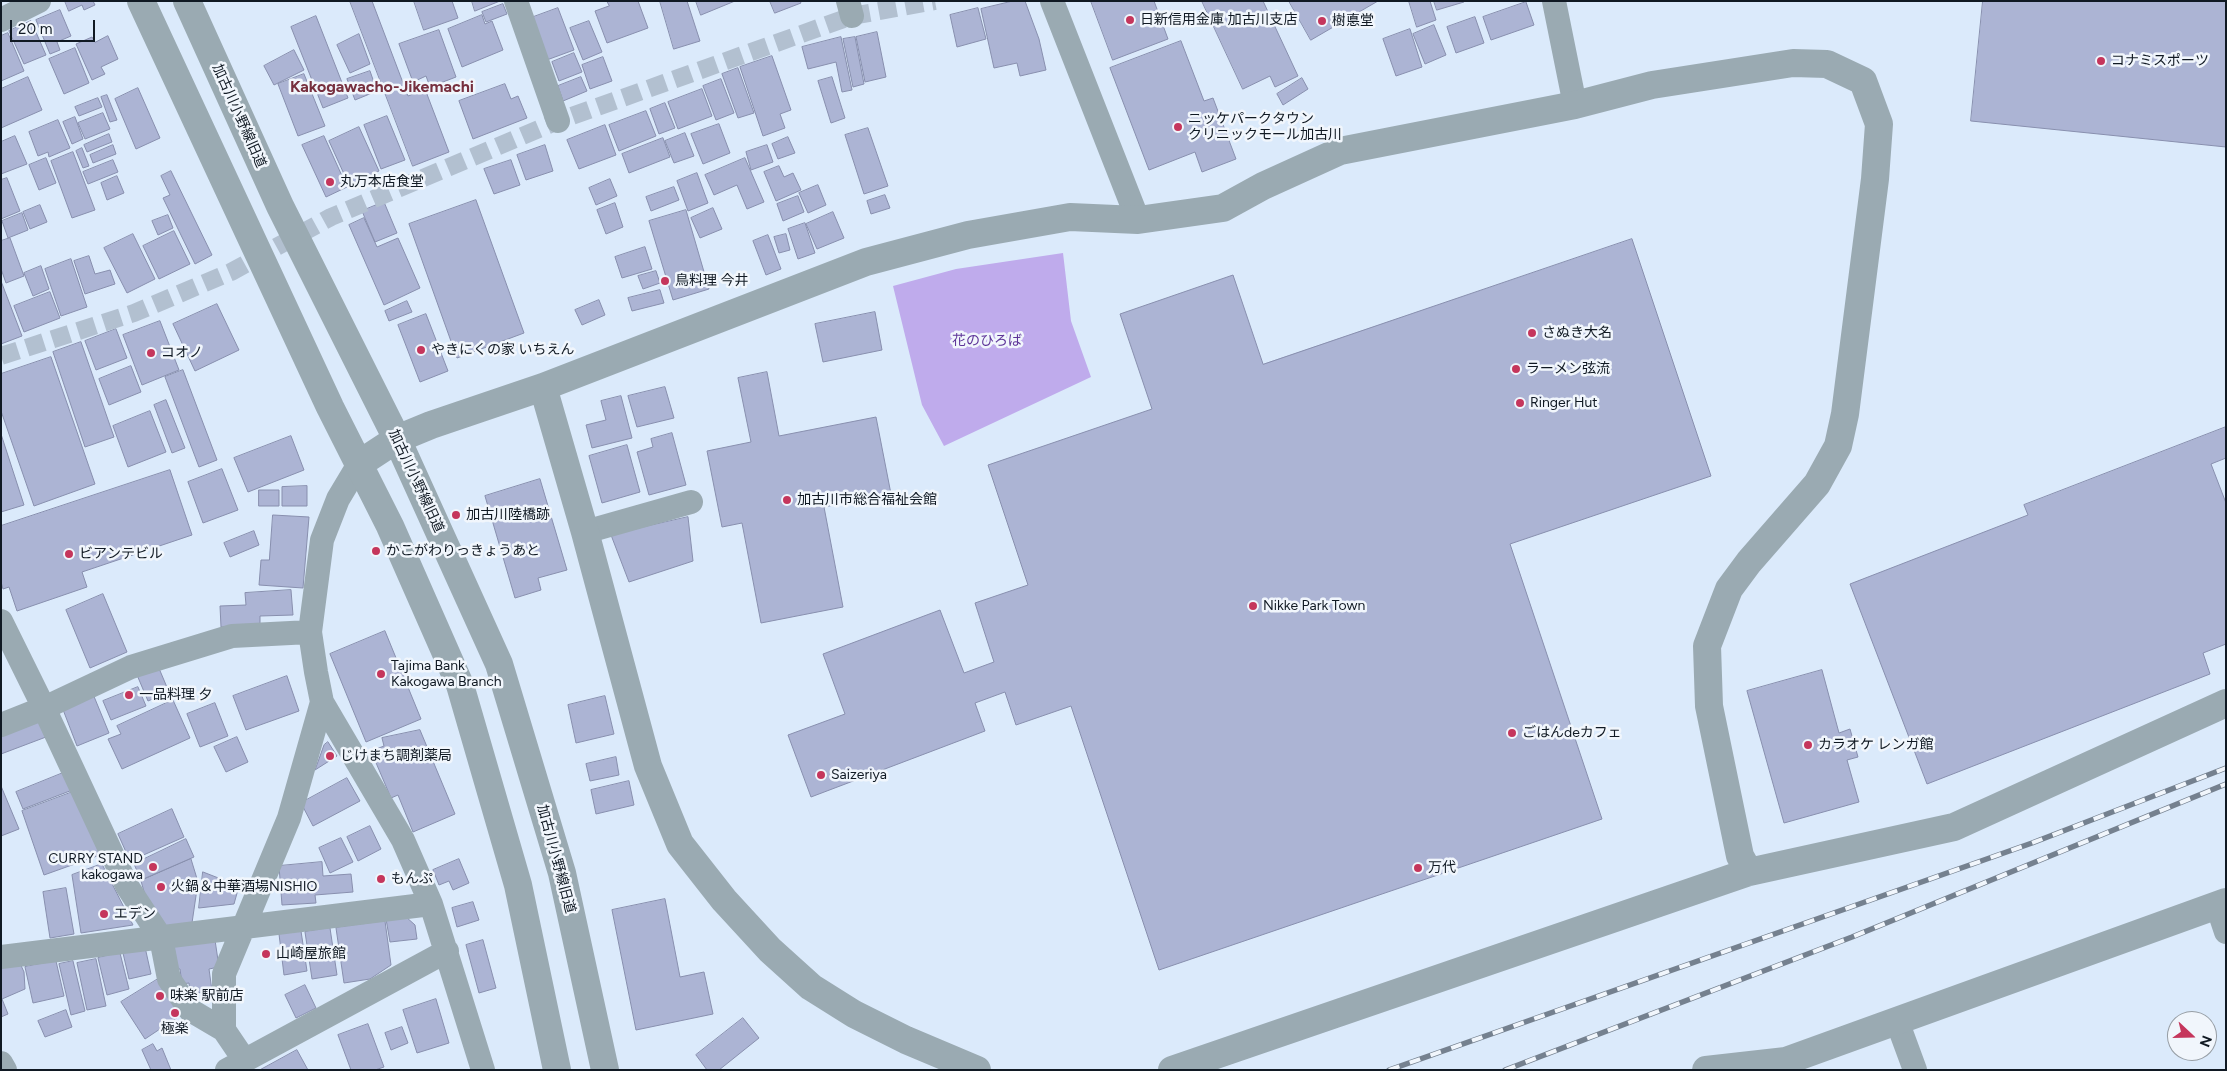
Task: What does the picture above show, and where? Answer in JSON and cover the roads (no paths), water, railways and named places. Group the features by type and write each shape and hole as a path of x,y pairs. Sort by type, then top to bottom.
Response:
{"street":[{"path":"1,20 39,1"},
{"path":"141,1 330,407 390,526 460,685 518,885 557,1070"},
{"name":"加古川小野線旧道","path":"188,1 280,206 397,439 499,664 562,874 605,1070"},
{"path":"516,1 558,122"},
{"path":"1052,1 1138,220"},
{"path":"1554,1 1575,105"},
{"path":"483,1070 431,904 403,840 322,702 310,632 322,540 338,499 360,464 397,439 543,387 866,262 968,235 1070,217 1138,220 1223,208 1263,186 1340,151 1575,105 1652,85 1793,63 1828,64 1863,81 1879,124 1875,179 1847,405 1838,446 1817,484 1749,562 1729,589 1708,646 1709,706 1740,856 1749,872"},
{"path":"543,387 585,532 648,766 680,844 724,900 770,950 811,987 854,1014 906,1040 977,1070"},
{"path":"585,532 691,502"},
{"path":"1,621 127,886 161,938 169,979 190,1010 224,1030"},
{"path":"1,725 44,708 131,667 232,636 310,632"},
{"path":"322,702 289,818 224,974 224,1030 236,1065 447,951"},
{"path":"1172,1070 1749,872 1954,827 2226,703"},
{"path":"1706,1070 1783,1065 1897,1021 2221,903 2226,932"},
{"path":"1,957 431,904"},
{"path":"1897,1021 1915,1070"},
{"path":"1,1063 5,1070"}],"tunnel":[{"path":"1,356 134,313 231,272 331,217 558,121 852,16 935,1"}],"railway":[{"path":"1389,1070 2032,843 2226,768"},
{"path":"1505,1070 1852,937 2226,784"}],"place":[{"name":"日新信用金庫 加古川支店","path":"1130,20"},
{"name":"樹悳堂","path":"1322,21"},
{"name":"コナミスポーツ","path":"2101,61"},
{"name":"ニッケパークタウン クリニックモール加古川","path":"1178,127"},
{"name":"丸万本店食堂","path":"330,182"},
{"name":"鳥料理 今井","path":"665,281"},
{"name":"さぬき大名","path":"1532,333"},
{"name":"やきにくの家 いちえん","path":"421,350"},
{"name":"コオノ","path":"151,353"},
{"name":"ラーメン弦流","path":"1516,369"},
{"name":"Ringer Hut","path":"1520,403"},
{"name":"加古川市総合福祉会館","path":"787,500"},
{"name":"加古川陸橋跡","path":"456,515"},
{"name":"かこがわりっきょうあと","path":"376,551"},
{"name":"ビアンテビル","path":"69,554"},
{"name":"Nikke Park Town","path":"1253,606"},
{"name":"Tajima Bank Kakogawa Branch","path":"381,674"},
{"name":"一品料理 夕","path":"129,695"},
{"name":"ごはんdeカフェ","path":"1512,733"},
{"name":"カラオケ レンガ館","path":"1808,745"},
{"name":"じけまち調剤薬局","path":"330,756"},
{"name":"Saizeriya","path":"821,775"},
{"name":"CURRY STAND kakogawa","path":"153,867"},
{"name":"万代","path":"1418,868"},
{"name":"もんぷ","path":"381,879"},
{"name":"火鍋＆中華酒場NISHIO","path":"161,887"},
{"name":"エデン","path":"104,914"},
{"name":"山崎屋旅館","path":"266,954"},
{"name":"味楽 駅前店","path":"160,996"},
{"name":"極楽","path":"175,1013"}],"district":[{"name":"Kakogawacho-Jikemachi","path":"382,87"}],"park label":[{"name":"花のひろば","path":"987,341"}]}
